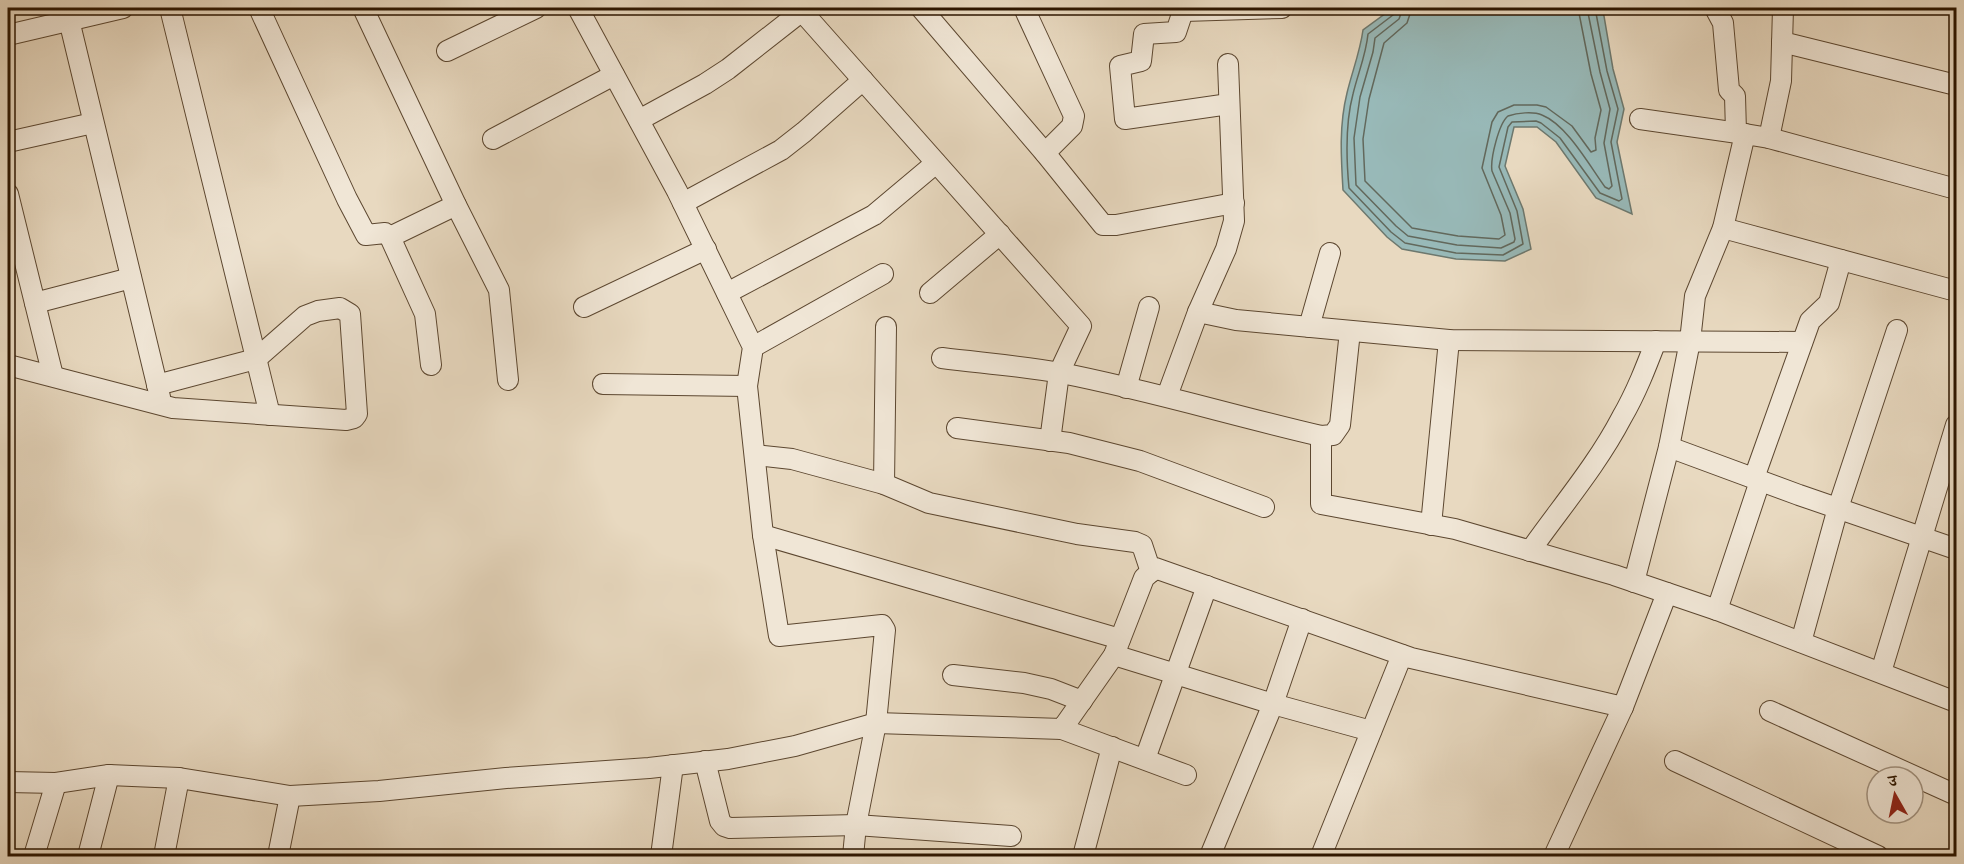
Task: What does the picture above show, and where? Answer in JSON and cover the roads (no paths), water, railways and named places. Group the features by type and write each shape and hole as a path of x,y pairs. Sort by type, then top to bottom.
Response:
{"street":[{"path":"8,35 123,8"},
{"path":"170,8 270,415"},
{"path":"260,8 347,199 366,235 385,233 390,237 425,314 431,365"},
{"path":"363,8 456,205 499,290 508,380"},
{"path":"447,51 536,8"},
{"path":"578,8 683,203 753,347 747,386 763,535 779,636 882,625 885,630 876,723 856,825 853,856"},
{"path":"921,8 1045,153 1103,225 1116,225 1234,203"},
{"path":"1024,8 1074,116 1072,126 1045,153"},
{"path":"1229,104 1125,119 1120,66 1141,61 1144,34 1176,32 1184,9 1282,8"},
{"path":"1634,582 1669,447 1690,341 1695,296 1723,228 1740,133 1735,96 1729,90 1723,23 1715,8"},
{"path":"1768,138 1781,81 1783,8"},
{"path":"639,120 728,69 800,9 1081,326 1059,373 1050,441"},
{"path":"69,20 162,405"},
{"path":"1782,42 1956,85"},
{"path":"1167,396 1198,312 1226,249 1234,220 1228,64"},
{"path":"493,139 614,75"},
{"path":"683,203 781,150 863,80"},
{"path":"1640,119 1768,138 1956,189"},
{"path":"8,142 93,123"},
{"path":"727,293 874,216 936,163"},
{"path":"8,194 52,376"},
{"path":"390,237 456,205"},
{"path":"1723,228 1956,291"},
{"path":"930,293 1000,234"},
{"path":"584,307 706,249"},
{"path":"1309,327 1330,253"},
{"path":"1717,610 1802,342 1810,321 1829,303 1841,260"},
{"path":"753,347 884,274"},
{"path":"34,303 131,278"},
{"path":"1126,388 1149,307"},
{"path":"8,365 162,405 196,411 346,420 356,416 350,314 340,309 310,314 256,359 157,385"},
{"path":"1198,312 1236,320 1449,340 1802,342"},
{"path":"884,484 886,327"},
{"path":"942,358 1059,373 1167,396 1242,418 1321,436 1333,435 1340,425 1350,330"},
{"path":"1801,642 1838,508 1898,330"},
{"path":"1431,525 1449,340"},
{"path":"1530,551 1580,483 1617,426 1638,386 1656,341"},
{"path":"603,384 747,386"},
{"path":"1881,672 1956,425"},
{"path":"957,428 1069,443 1140,460 1264,507"},
{"path":"1321,436 1320,504 1455,529 1634,582 1717,610 1956,702"},
{"path":"1669,447 1956,549"},
{"path":"755,455 792,459 884,484 929,502 1077,534 1142,545 1150,572"},
{"path":"763,535 1117,647 1174,674 1371,731"},
{"path":"1062,729 1117,647 1144,578 1155,568 1402,655 1623,707"},
{"path":"1145,759 1207,586"},
{"path":"1554,856 1623,707 1667,593"},
{"path":"1210,856 1273,704 1302,619"},
{"path":"1321,856 1402,655"},
{"path":"953,675 1024,683 1051,689 1082,701"},
{"path":"1770,711 1956,795"},
{"path":"8,782 56,783 110,775 179,778 290,796 379,791 705,761 795,746 876,723 1062,729 1186,775"},
{"path":"1083,856 1112,747"},
{"path":"705,761 717,814 724,826 737,829 856,825 1011,836"},
{"path":"1675,761 1878,856"},
{"path":"661,856 673,765"},
{"path":"88,856 110,775"},
{"path":"164,856 179,778"},
{"path":"34,856 56,783"},
{"path":"278,856 290,796"}],"water":[{"path":"1393,8 1600,8 1604,16 1613,69 1624,109 1617,142 1632,214 1596,198 1556,142 1537,127 1514,127 1505,166 1523,209 1531,249 1505,261 1456,259 1402,249 1387,237 1343,190 1341,141 1344,105 1363,30"}]}
